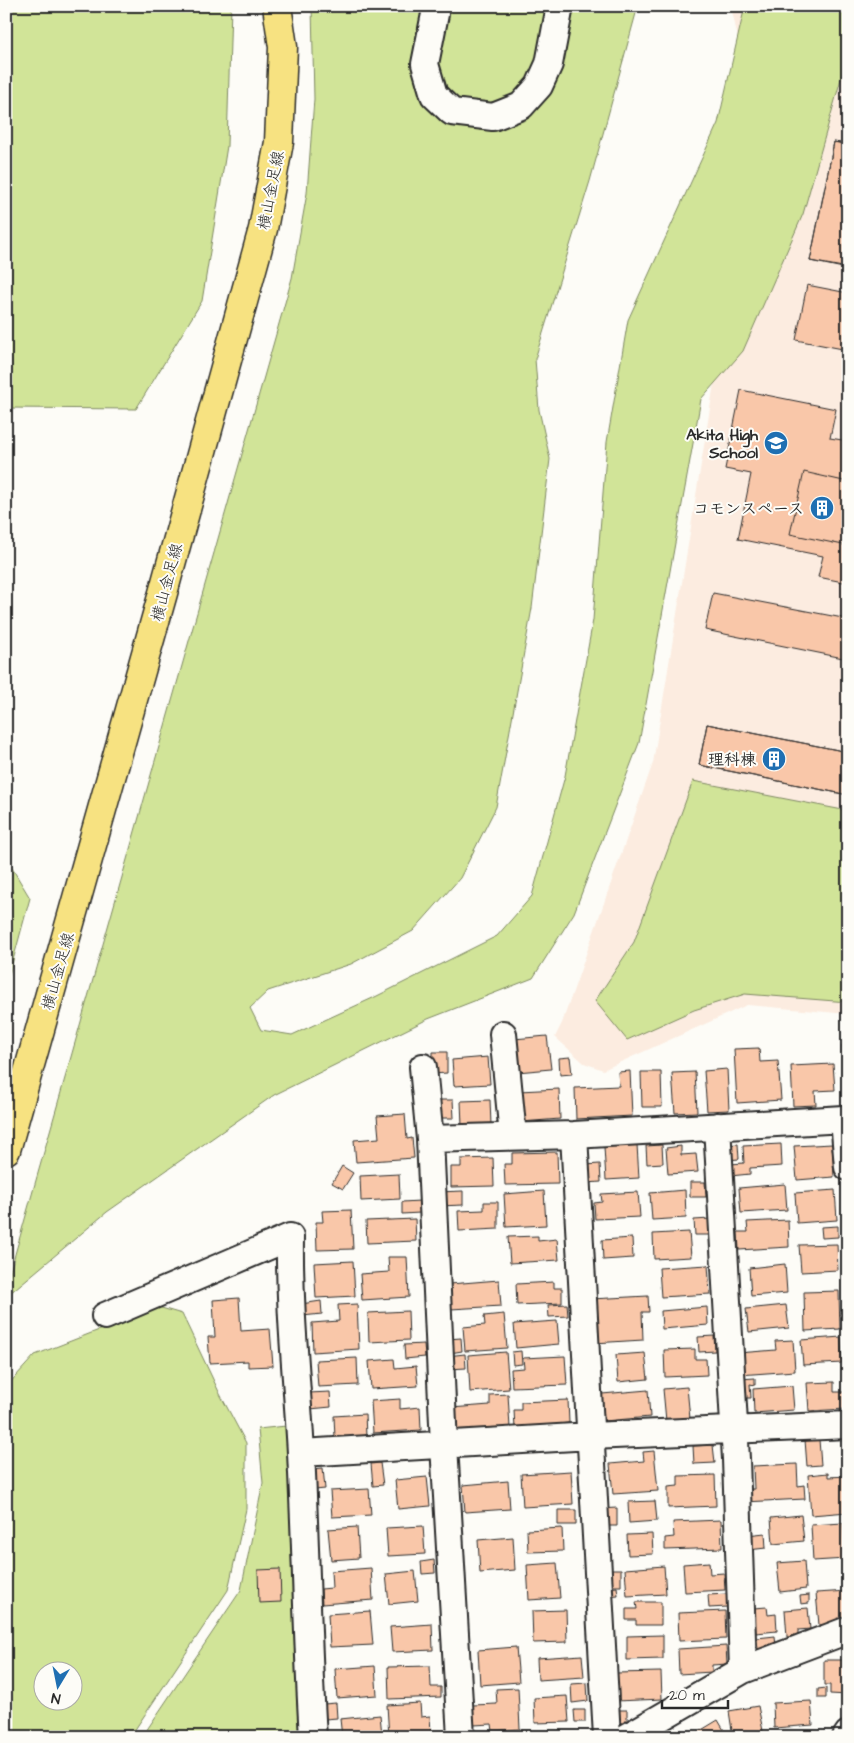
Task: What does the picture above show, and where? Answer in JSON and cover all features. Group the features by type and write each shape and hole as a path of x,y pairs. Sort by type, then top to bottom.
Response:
{"main road":[{"name":"横山金足線","path":"6,1150 12,1106 173,556 263,228 278,142 283,46 277,6"}],"street":[{"path":"434,6 435,14 425,64 434,96 452,112 494,117 521,106 539,86 548,64 560,6"},
{"path":"503,1034 513,1136"},
{"path":"423,1067 430,1139 444,1445 461,1737"},
{"path":"430,1139 574,1135 844,1119 848,1167"},
{"path":"717,1126 736,1459 743,1670"},
{"path":"574,1135 606,1737"},
{"path":"105,1316 290,1237 289,1272 301,1453 313,1737"},
{"path":"301,1453 590,1436 848,1425"},
{"path":"627,1737 743,1670 848,1630"}],"shaded area":[{"name":"Akita High School","path":"731,6 848,6 848,1014 747,1005 603,1070 584,1063 555,1037 562,1023 653,763 756,122"}],"green space":[{"path":"6,6 231,6 227,146 202,301 136,409 6,408"},
{"path":"312,6 638,6 590,181 535,359 539,410 550,459 532,608 496,807 460,878 413,931 351,964 268,991 250,1008 261,1030 292,1035 375,997 497,936 532,896 565,776 593,620 607,442 628,320 718,123 745,6 848,6 848,54 803,214 743,351 701,399 639,743 574,913 533,978 428,1019 274,1095 107,1212 9,1294 6,1286 292,278 307,193 314,99"},
{"path":"693,781 848,811 848,1002 745,994 694,1010 627,1040 595,1001 634,942"},
{"path":"6,858 30,898 6,986"},
{"path":"158,1307 182,1314 220,1394 246,1443 246,1509 228,1590 130,1737 6,1737 6,1387 35,1355"},
{"path":"286,1426 302,1737 142,1737 241,1590 263,1483 258,1429"}],"building":[{"path":"834,142 848,145 848,269 810,261"},
{"path":"834,142 848,144 848,268 810,261"},
{"path":"807,285 848,293 848,350 796,340"},
{"path":"741,390 836,409 830,438 848,441 848,583 818,577 823,556 738,539 751,474 725,469"},
{"name":"コモンスペース","path":"804,472 848,482 848,546 790,534"},
{"path":"713,593 848,619 848,659 705,630"},
{"path":"6,654 11,664 6,666"},
{"name":"理科棟","path":"707,724 848,752 848,795 699,765"},
{"name":"理科棟","path":"707,724 848,752 848,795 699,765"},
{"path":"547,1036 551,1069 517,1072 514,1039"},
{"path":"848,1044 848,1069 843,1069 842,1045"},
{"path":"759,1048 760,1062 778,1061 781,1100 737,1103 734,1049"},
{"path":"433,1052 447,1052 447,1073 433,1074"},
{"path":"488,1057 490,1084 454,1086 452,1060"},
{"path":"570,1057 572,1074 560,1075 559,1058"},
{"path":"833,1064 835,1090 815,1091 816,1105 793,1106 791,1066"},
{"path":"727,1069 729,1110 707,1111 704,1071"},
{"path":"630,1071 632,1116 576,1119 575,1088 619,1086 618,1072"},
{"path":"641,1072 661,1072 662,1107 642,1107"},
{"path":"695,1072 697,1112 675,1113 672,1073"},
{"path":"559,1089 560,1119 521,1122 519,1091"},
{"path":"436,1100 453,1100 454,1118 436,1118"},
{"path":"490,1100 491,1125 462,1126 461,1101"},
{"path":"405,1114 407,1139 412,1138 414,1158 356,1162 354,1140 379,1138 377,1116"},
{"path":"738,1144 739,1159 726,1160 725,1145"},
{"path":"781,1144 782,1166 750,1168 750,1174 730,1176 730,1164 744,1163 743,1146"},
{"path":"832,1144 834,1177 797,1180 794,1146"},
{"path":"637,1145 639,1178 606,1180 604,1147"},
{"path":"662,1145 663,1163 647,1164 646,1146"},
{"path":"681,1146 681,1155 696,1154 698,1172 668,1174 666,1148"},
{"path":"557,1152 558,1184 505,1185 504,1164 512,1164 512,1153"},
{"path":"493,1158 494,1186 451,1187 451,1167 461,1167 461,1159"},
{"path":"600,1164 601,1182 586,1183 585,1165"},
{"path":"342,1166 353,1173 343,1189 332,1183"},
{"path":"399,1174 400,1199 361,1201 360,1176"},
{"path":"690,1182 705,1182 706,1197 690,1197"},
{"path":"785,1184 787,1210 741,1213 739,1188"},
{"path":"685,1190 686,1218 652,1220 650,1193"},
{"path":"835,1190 837,1220 797,1223 795,1193"},
{"path":"463,1191 463,1205 439,1206 438,1192"},
{"path":"544,1191 546,1225 506,1227 504,1194"},
{"path":"638,1192 640,1217 595,1219 594,1203 602,1202 601,1194"},
{"path":"420,1201 420,1213 402,1214 402,1202"},
{"path":"484,1202 498,1202 498,1229 459,1231 458,1211 484,1210"},
{"path":"351,1210 353,1249 317,1250 316,1222 323,1222 322,1211"},
{"path":"415,1219 416,1241 367,1243 366,1221"},
{"path":"710,1219 710,1235 695,1235 694,1220"},
{"path":"788,1220 789,1247 739,1250 738,1232 748,1232 747,1222"},
{"path":"838,1226 838,1237 822,1238 821,1227"},
{"path":"689,1232 691,1257 654,1259 653,1234"},
{"path":"538,1236 538,1241 557,1239 559,1260 510,1263 508,1237"},
{"path":"632,1238 633,1258 603,1260 602,1240"},
{"path":"837,1244 838,1270 801,1272 799,1245"},
{"path":"388,1257 407,1257 409,1297 362,1300 360,1274 389,1272"},
{"path":"353,1261 355,1296 316,1298 314,1263"},
{"path":"785,1264 787,1293 751,1296 749,1268"},
{"path":"708,1265 710,1294 661,1297 659,1268"},
{"path":"499,1280 501,1306 451,1309 450,1284"},
{"path":"554,1282 554,1288 562,1288 562,1303 517,1305 516,1284"},
{"path":"839,1291 840,1329 805,1331 804,1292"},
{"path":"648,1296 649,1312 642,1312 643,1340 594,1343 591,1299"},
{"path":"239,1298 241,1331 270,1329 273,1366 248,1367 248,1361 210,1363 208,1337 215,1337 213,1300"},
{"path":"321,1301 322,1314 302,1316 301,1304"},
{"path":"357,1304 359,1349 313,1352 312,1323 339,1321 338,1305"},
{"path":"567,1304 568,1316 549,1317 548,1305"},
{"path":"786,1305 789,1328 749,1332 746,1309"},
{"path":"707,1307 708,1325 662,1329 661,1311"},
{"path":"408,1311 409,1340 369,1342 368,1313"},
{"path":"504,1314 507,1348 465,1351 463,1327 485,1325 484,1316"},
{"path":"557,1321 559,1344 516,1348 514,1324"},
{"path":"714,1336 715,1351 699,1352 698,1337"},
{"path":"841,1337 842,1363 803,1365 801,1340"},
{"path":"461,1338 462,1351 450,1353 448,1339"},
{"path":"793,1340 795,1371 739,1375 738,1353 776,1350 775,1341"},
{"path":"424,1344 425,1357 405,1359 404,1345"},
{"path":"695,1349 695,1359 706,1359 707,1375 665,1377 664,1350"},
{"path":"521,1351 522,1364 513,1365 512,1352"},
{"path":"506,1352 509,1389 470,1392 468,1355"},
{"path":"645,1353 648,1379 618,1382 616,1355"},
{"path":"465,1354 466,1368 449,1369 447,1356"},
{"path":"565,1356 567,1385 512,1387 511,1369 524,1368 523,1358"},
{"path":"357,1358 358,1385 318,1387 316,1360"},
{"path":"394,1359 395,1368 416,1366 418,1386 371,1389 369,1361"},
{"path":"755,1378 755,1385 750,1384 751,1398 741,1398 740,1379"},
{"path":"834,1382 834,1392 845,1392 846,1409 809,1411 807,1383"},
{"path":"792,1386 794,1410 754,1413 753,1389"},
{"path":"687,1387 690,1419 666,1421 663,1389"},
{"path":"648,1390 650,1417 604,1421 602,1394"},
{"path":"330,1392 331,1407 310,1409 309,1393"},
{"path":"508,1394 510,1428 453,1432 451,1408 490,1405 490,1395"},
{"path":"400,1399 400,1409 420,1407 421,1430 373,1433 371,1401"},
{"path":"568,1400 569,1423 558,1424 558,1427 515,1429 514,1410 521,1410 521,1402"},
{"path":"365,1414 366,1436 335,1438 334,1416"},
{"path":"805,1440 819,1440 821,1465 807,1466"},
{"path":"713,1445 715,1463 694,1464 693,1446"},
{"path":"654,1451 658,1491 613,1494 610,1464 644,1461 643,1452"},
{"path":"380,1463 383,1485 373,1486 371,1464"},
{"path":"797,1464 798,1486 804,1485 805,1499 744,1502 744,1489 754,1489 753,1466"},
{"path":"323,1468 325,1489 315,1490 313,1469"},
{"path":"571,1471 573,1504 523,1507 521,1474"},
{"path":"828,1473 828,1477 848,1476 848,1512 811,1515 808,1475"},
{"path":"715,1475 716,1506 668,1508 668,1487 678,1486 678,1476"},
{"path":"427,1477 430,1506 398,1509 395,1480"},
{"path":"508,1481 510,1509 465,1512 463,1485"},
{"path":"369,1489 371,1515 332,1517 330,1491"},
{"path":"655,1501 657,1521 629,1523 628,1502"},
{"path":"617,1508 617,1526 600,1526 599,1509"},
{"path":"558,1510 576,1510 576,1525 558,1525"},
{"path":"801,1515 804,1541 773,1544 771,1518"},
{"path":"721,1520 722,1548 665,1550 665,1538 674,1537 673,1522"},
{"path":"843,1523 846,1559 813,1561 811,1525"},
{"path":"423,1526 425,1554 388,1556 386,1528"},
{"path":"357,1527 359,1558 331,1560 328,1529"},
{"path":"562,1528 563,1551 528,1552 527,1530"},
{"path":"765,1533 766,1548 748,1550 747,1535"},
{"path":"652,1534 653,1554 628,1555 627,1535"},
{"path":"513,1537 515,1570 480,1573 478,1540"},
{"path":"434,1560 435,1573 422,1574 421,1562"},
{"path":"804,1561 806,1589 780,1592 777,1563"},
{"path":"709,1562 710,1574 724,1573 725,1590 685,1592 683,1564"},
{"path":"557,1563 560,1598 529,1600 527,1565"},
{"path":"664,1566 666,1594 627,1596 625,1569"},
{"path":"371,1568 373,1600 322,1604 321,1589 332,1588 331,1571"},
{"path":"280,1569 281,1602 259,1603 258,1570"},
{"path":"602,1569 621,1569 621,1586 603,1586"},
{"path":"415,1571 418,1601 389,1604 386,1574"},
{"path":"617,1587 618,1595 607,1596 607,1588"},
{"path":"848,1591 848,1623 819,1625 816,1593"},
{"path":"727,1594 727,1607 709,1608 708,1595"},
{"path":"809,1595 809,1603 801,1604 800,1596"},
{"path":"636,1602 661,1602 661,1625 636,1625 636,1620 626,1620 626,1609 637,1609"},
{"path":"767,1607 768,1615 776,1614 777,1631 756,1633 754,1608"},
{"path":"808,1608 810,1629 798,1630 798,1636 787,1637 785,1610"},
{"path":"566,1610 567,1642 533,1643 532,1611"},
{"path":"370,1611 373,1645 330,1647 328,1614"},
{"path":"725,1611 726,1639 679,1641 678,1613"},
{"path":"432,1624 433,1650 392,1652 390,1627"},
{"path":"663,1635 663,1659 627,1660 627,1636"},
{"path":"775,1636 776,1648 758,1650 757,1638"},
{"path":"726,1646 727,1664 712,1665 712,1672 679,1674 678,1649"},
{"path":"516,1647 519,1682 480,1685 478,1650"},
{"path":"582,1655 584,1677 538,1680 537,1658"},
{"path":"824,1660 848,1660 848,1695 830,1694 830,1685 824,1685"},
{"path":"375,1666 377,1695 337,1698 335,1669"},
{"path":"430,1666 431,1687 441,1687 441,1697 389,1699 388,1667"},
{"path":"661,1672 662,1699 616,1701 616,1673"},
{"path":"587,1683 588,1701 572,1703 571,1684"},
{"path":"518,1688 520,1729 493,1731 492,1724 474,1725 473,1705 497,1704 496,1689"},
{"path":"826,1688 826,1698 818,1698 818,1689"},
{"path":"567,1696 569,1722 535,1723 534,1698"},
{"path":"811,1701 813,1725 774,1728 773,1703"},
{"path":"336,1703 337,1718 325,1719 324,1704"},
{"path":"420,1703 421,1717 430,1716 431,1733 421,1733 421,1737 389,1737 387,1705"},
{"path":"758,1706 763,1731 733,1737 729,1711"},
{"path":"574,1710 585,1710 585,1722 575,1722"},
{"path":"612,1710 627,1710 627,1725 612,1725"},
{"path":"380,1715 382,1735 342,1737 340,1719"},
{"path":"718,1720 728,1737 690,1737"},
{"path":"574,1734 575,1737 546,1737"}],"place":[{"name":"Akita High School","path":"776,443"},
{"name":"コモンスペース","path":"822,508"},
{"name":"理科棟","path":"774,759"}]}
